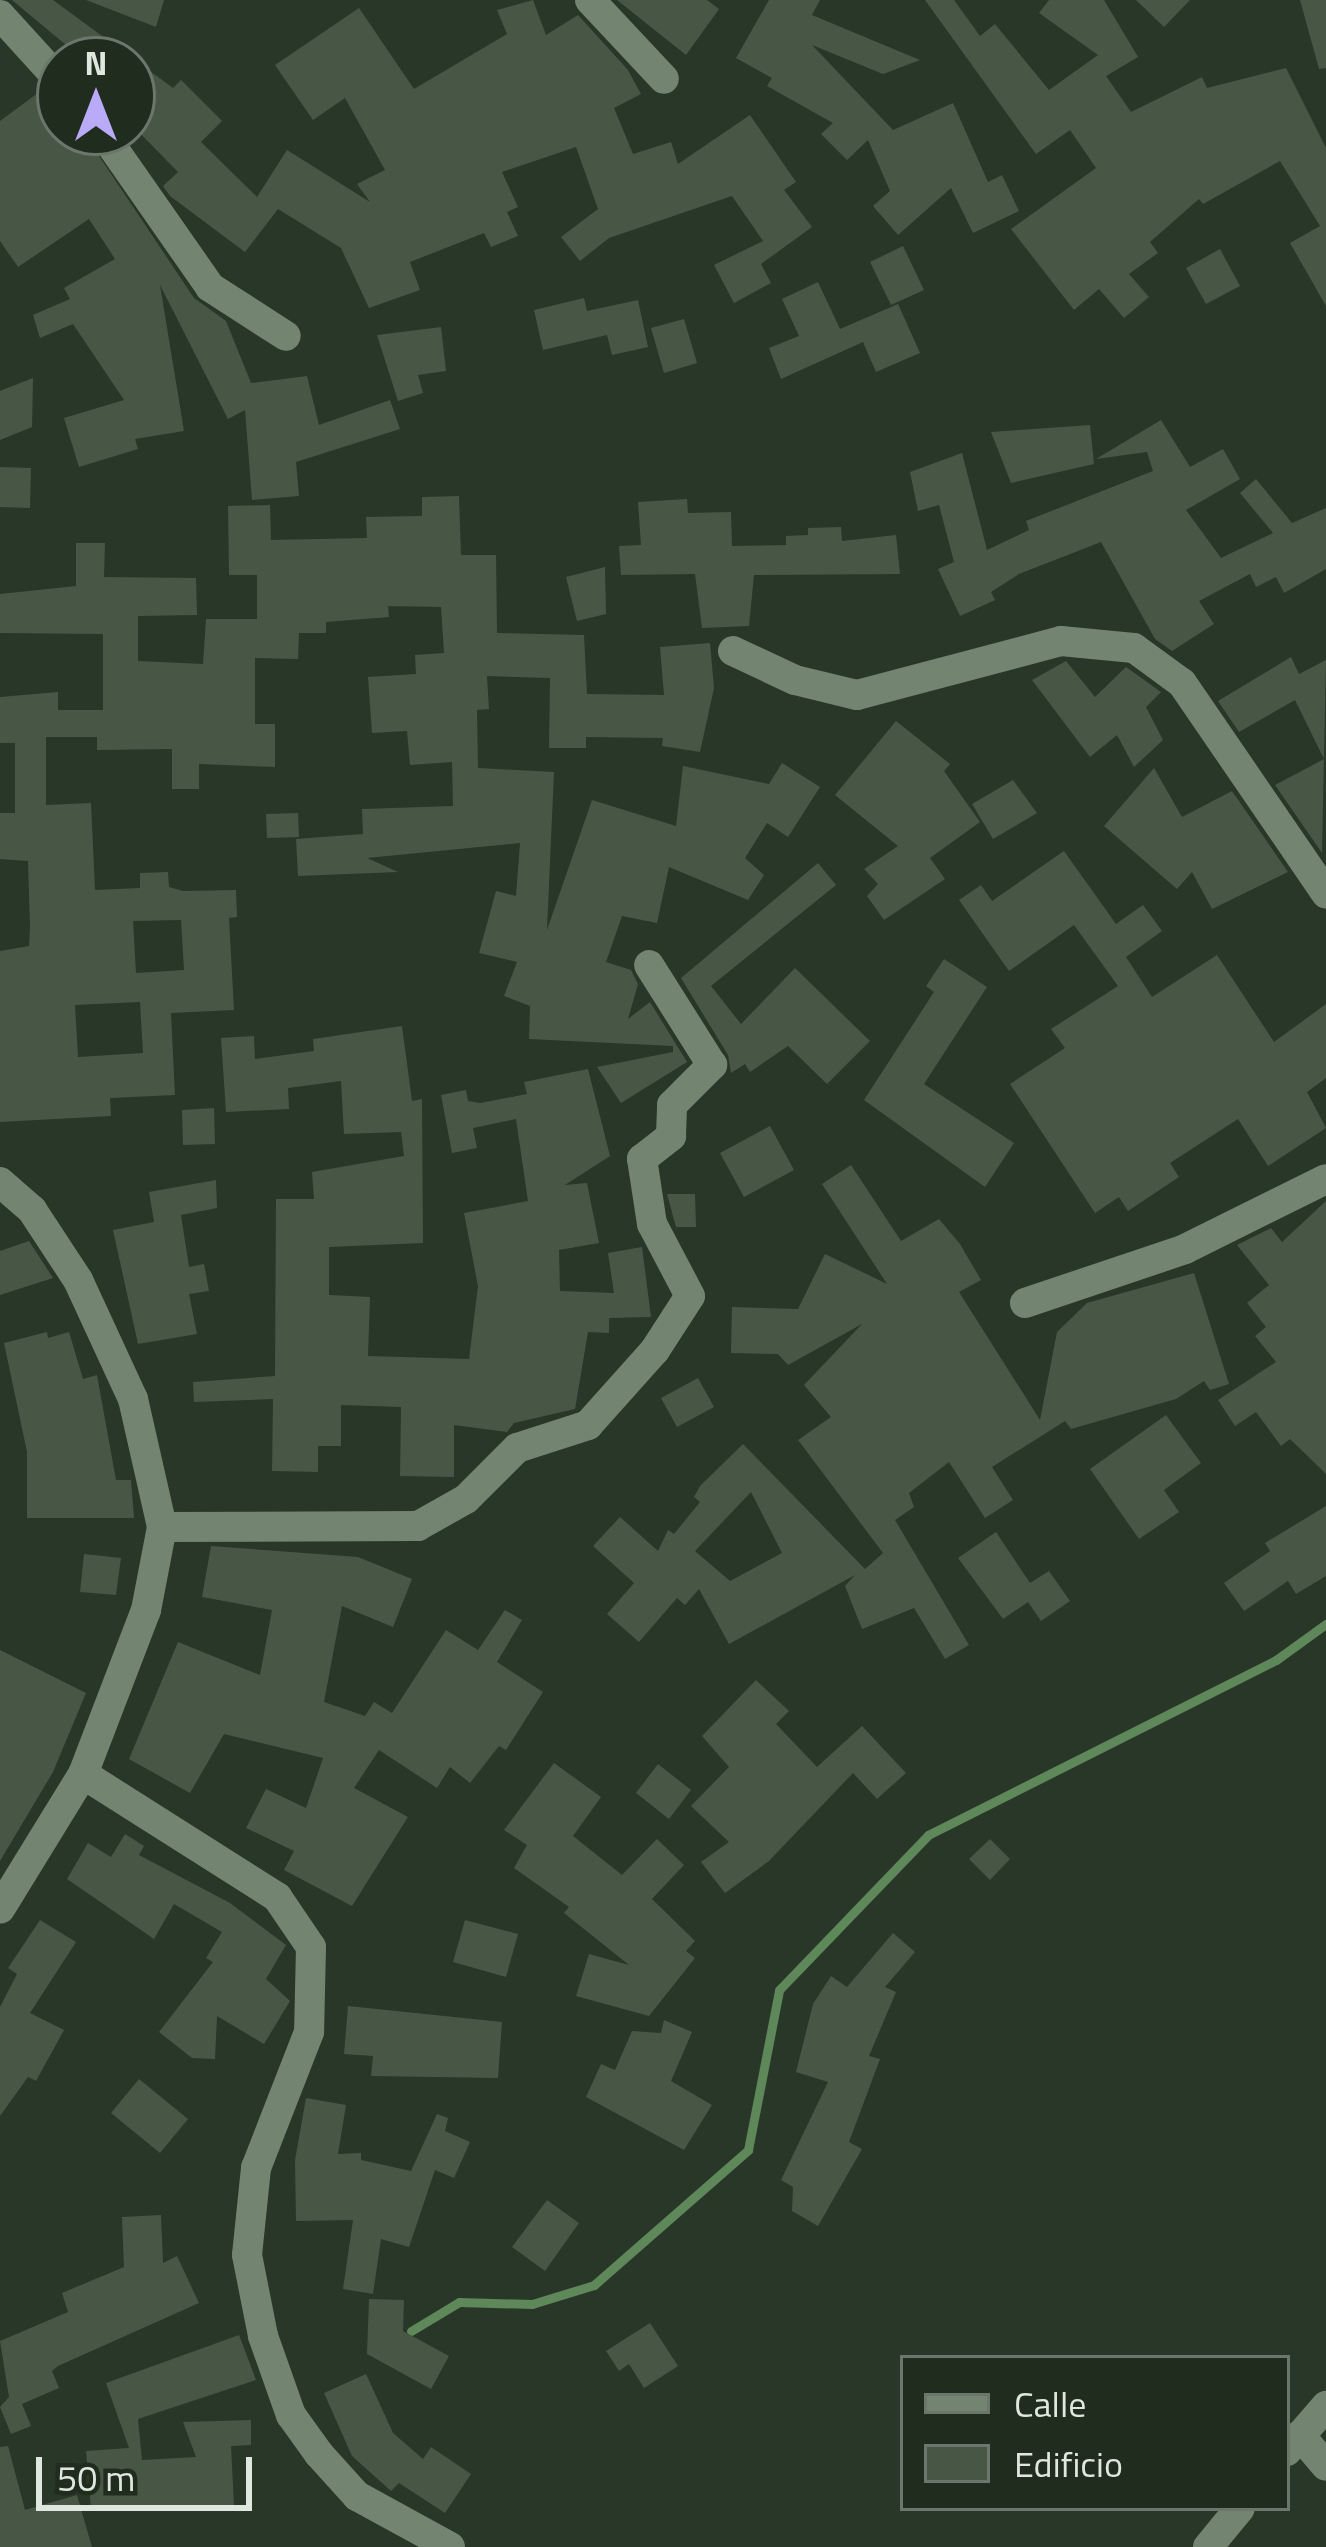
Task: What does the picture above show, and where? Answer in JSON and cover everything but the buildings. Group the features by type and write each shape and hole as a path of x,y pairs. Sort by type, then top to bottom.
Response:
{"street":[{"path":"590,0 664,79"},
{"path":"0,15 36,55"},
{"path":"119,156 210,287 286,336"},
{"path":"733,651 795,680 857,695 1061,641 1134,648 1182,683 1326,892"},
{"path":"162,1527 418,1526 466,1499 517,1448 588,1425 655,1350 690,1296 652,1224 642,1159 671,1136 671,1105 712,1065 694,1024 649,965"},
{"path":"1024,1303 1185,1249 1326,1179"},
{"path":"0,1182 32,1210 78,1280 133,1399 162,1527 146,1610 83,1774 0,1909"},
{"path":"83,1774 277,1897 311,1947 309,2032 256,2168 248,2255 263,2336 291,2415 319,2454 357,2496 450,2547"},
{"path":"1326,2406 1293,2443 1326,2466"},
{"path":"1208,2547 1238,2511"}],"waterway":[{"path":"411,2331 459,2302 532,2304 594,2285 748,2150 779,1990 928,1835 1276,1660 1326,1624"}]}
